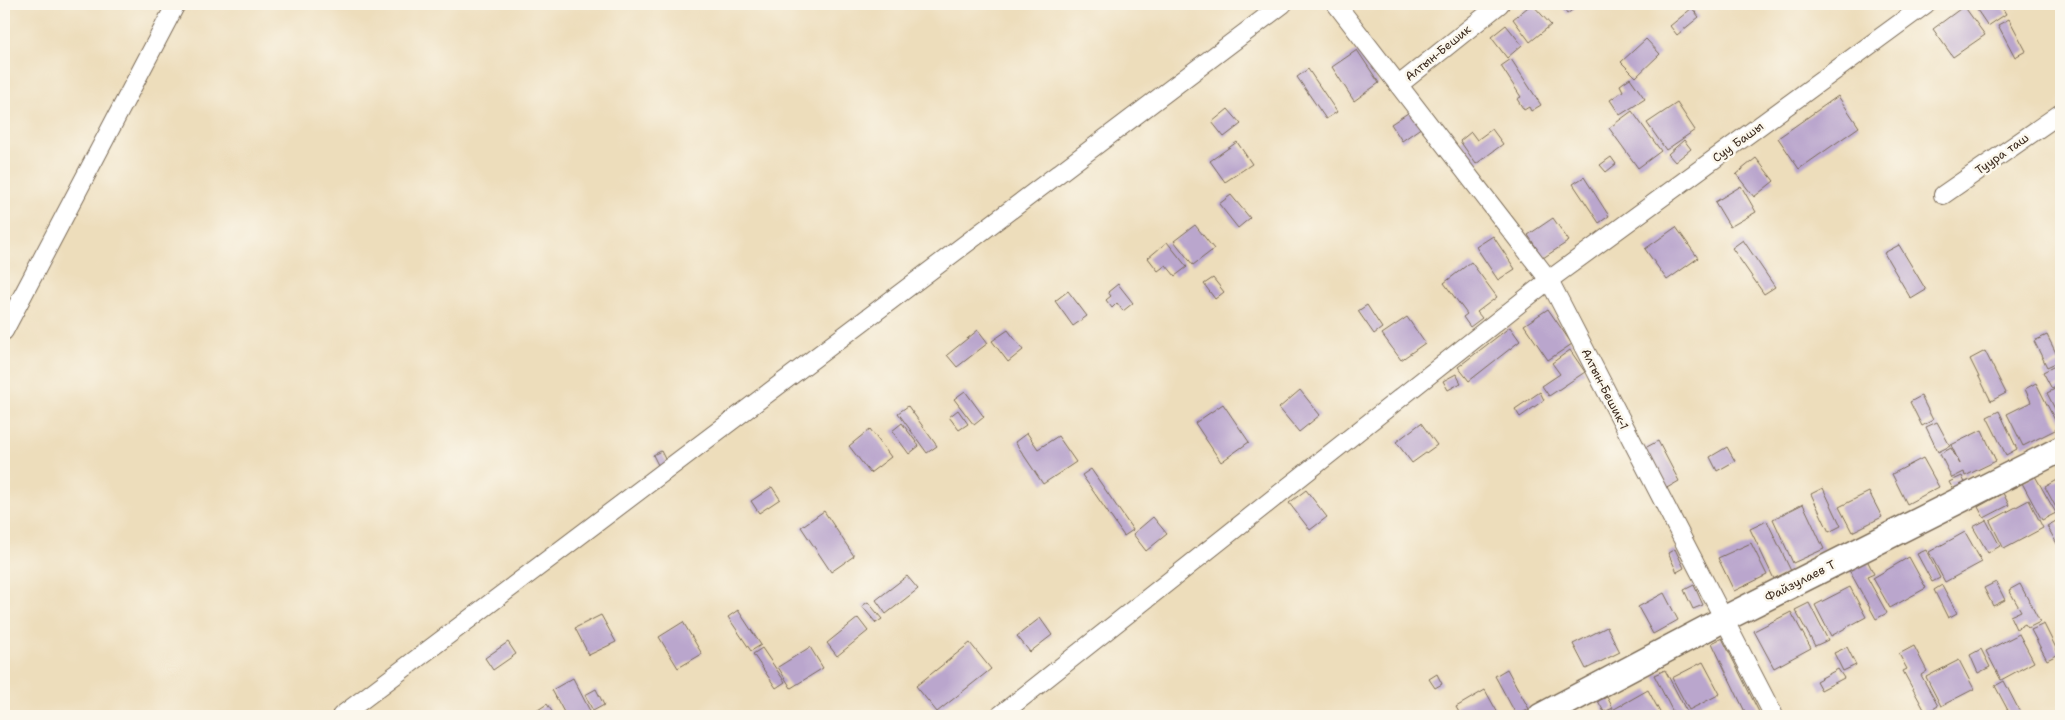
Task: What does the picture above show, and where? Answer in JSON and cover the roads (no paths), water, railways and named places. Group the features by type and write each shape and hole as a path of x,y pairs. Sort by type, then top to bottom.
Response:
{"street":[{"path":"4,332 176,4"},
{"path":"341,716 1283,4"},
{"name":"Алтын-Бешик-1","path":"1336,4 1400,84 1549,280 1774,716"},
{"name":"Алтын-Бешик","path":"1400,84 1500,4"},
{"name":"Суу Башы","path":"999,716 1549,280 1926,4"},
{"name":"Туура таш","path":"1943,195 2061,113"},
{"name":"Файзулаев Т","path":"1541,716 1724,619 2061,449"}]}
